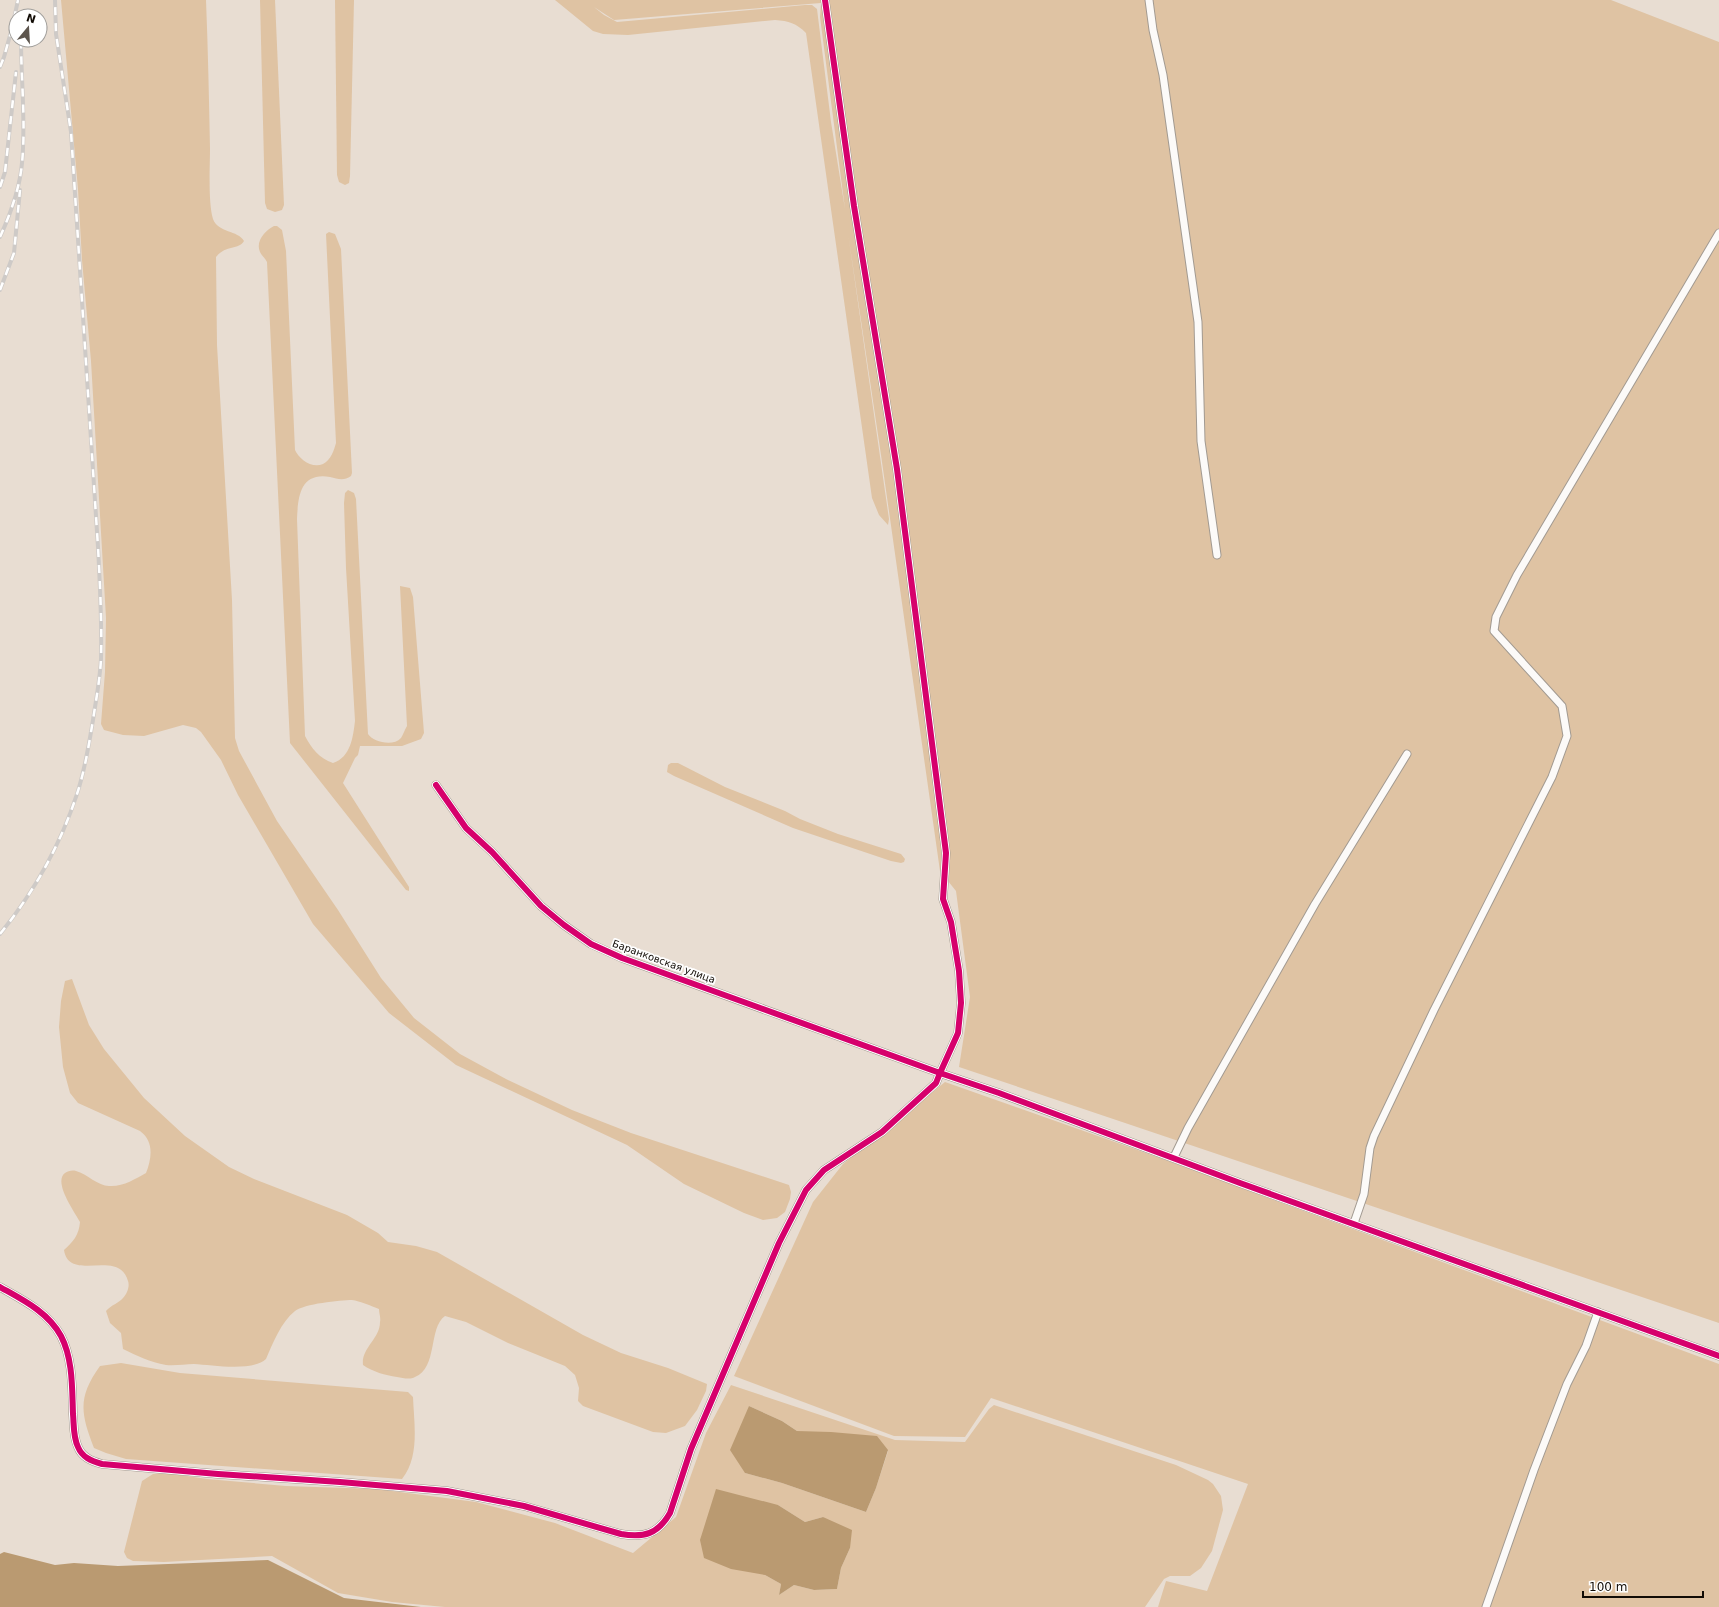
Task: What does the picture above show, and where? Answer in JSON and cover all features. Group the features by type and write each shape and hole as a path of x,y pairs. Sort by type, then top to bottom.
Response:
{"street":[{"path":"0,1287 36,1308 51,1322 61,1336 68,1354 72,1380 75,1436 78,1447 84,1456 91,1461 102,1464 218,1474 447,1491 524,1506 621,1534 631,1535 650,1533 658,1529 670,1514 691,1449 779,1243 806,1190 824,1170 882,1132 936,1083 958,1033 961,1003 959,971 951,922 943,900 946,853 897,469 887,416 854,206 825,0"},
{"path":"1149,0 1153,30 1163,75 1198,322 1201,441 1217,555"},
{"path":"1354,1223 1364,1194 1370,1148 1374,1136 1434,1010 1552,777 1567,736 1562,706 1494,631 1496,616 1557,506 1719,233"},
{"path":"1174,1157 1188,1128 1315,904 1407,754"},
{"name":"Баранковская улица","path":"436,785 466,828 492,852 541,906 564,925 592,944 622,958 940,1074 999,1093 1174,1157 1240,1183 1719,1356"},
{"path":"1486,1607 1534,1470 1567,1384 1586,1346 1598,1312"}],"shaded area":[{"path":"61,0 206,0 211,212 213,219 219,227 241,237 244,241 239,246 227,249 216,257 217,345 232,600 235,738 239,751 277,821 338,910 381,978 414,1018 460,1054 506,1079 572,1110 631,1133 789,1185 791,1192 790,1199 785,1212 777,1218 763,1220 744,1213 684,1184 627,1145 456,1065 389,1013 313,924 238,795 221,760 201,732 196,728 183,725 144,736 123,735 104,730 101,724 105,672 106,618 91,361 82,260 78,189"},
{"path":"260,0 275,0 284,205 282,210 275,212 267,209 265,203"},
{"path":"335,0 354,0 350,176 349,183 345,185 339,182 337,175"},
{"path":"555,0 1611,0 1719,42 1719,1323 959,1067 970,997 956,891 940,871 848,233 889,519 888,525 879,515 872,498 806,33 792,23 775,20 628,35 603,34 593,31","holes":["821,3 820,17 845,209 831,122 817,9 812,5 805,5 617,22 604,15 594,7 614,20"]},
{"path":"274,226 277,226 282,230 286,251 295,450 303,460 315,465 323,464 328,460 332,455 336,443 326,234 329,232 335,234 341,249 352,473 348,478 343,479 320,476 312,478 303,488 298,502 297,519 305,736 316,752 333,763 344,756 352,740 355,721 346,568 344,503 345,493 348,490 354,493 356,499 368,734 379,741 388,743 393,742 401,738 407,726 400,586 410,588 413,597 424,733 421,739 402,746 360,746 358,755 355,758 343,783 409,887 409,891 406,890 290,743 267,262 259,248 262,236"},
{"path":"671,763 678,763 725,787 785,811 800,819 838,834 901,854 905,859 904,862 901,863 891,861 793,828 674,776 667,772 668,765"},
{"path":"72,979 89,1025 104,1049 144,1098 185,1136 229,1167 254,1179 347,1215 378,1233 388,1242 416,1246 437,1252 583,1335 621,1353 668,1368 707,1384 706,1391 697,1410 685,1426 666,1433 653,1432 583,1406 578,1401 579,1388 575,1375 565,1366 508,1343 466,1322 445,1316 436,1329 430,1357 422,1372 409,1379 379,1373 363,1365 363,1359 379,1328 379,1309 362,1302 352,1300 314,1304 295,1311 282,1327 266,1359 260,1363 242,1367 194,1364 166,1365 154,1362 123,1349 121,1333 110,1323 106,1311 121,1300 127,1292 129,1283 123,1272 115,1267 105,1265 84,1266 75,1264 68,1259 64,1250 75,1238 80,1222 69,1204 61,1183 62,1177 66,1172 75,1171 105,1185 114,1186 124,1184 146,1173 150,1162 150,1145 145,1135 140,1131 78,1103 70,1093 63,1067 59,1027 61,1001 65,981"},
{"path":"945,1082 1163,1159 1719,1364 1719,1607 1158,1607 1166,1581 1207,1591 1248,1484 991,1398 965,1437 894,1436 734,1376 813,1202 843,1164"},
{"path":"121,1363 180,1373 408,1392 413,1397 415,1440 414,1450 408,1470 402,1479 126,1459 106,1453 94,1448 84,1416 85,1397 93,1377 100,1366"},
{"path":"731,1385 895,1440 965,1442 989,1409 994,1405 1176,1465 1208,1480 1213,1484 1221,1496 1223,1510 1212,1551 1201,1568 1190,1576 1170,1576 1164,1579 1145,1607 445,1607 392,1602 338,1593 272,1556 164,1562 133,1561 127,1558 124,1552 142,1481 153,1474 167,1473 207,1479 286,1486 377,1489 476,1502 555,1523 633,1553 676,1517 706,1433","holes":["749,1406 782,1421 797,1431 888,1451 876,1488 866,1512 782,1483 745,1473","778,1505 805,1522 823,1517 850,1548 841,1568 837,1589 814,1590 794,1585 779,1595 781,1584 765,1575"]},
{"path":"749,1406 782,1421 797,1431 877,1436 888,1450 876,1488 866,1512 782,1483 745,1473 730,1450"},
{"path":"716,1489 778,1505 805,1522 823,1517 852,1530 850,1548 841,1568 837,1589 814,1590 794,1585 779,1595 781,1584 765,1575 731,1569 704,1558 700,1540"},
{"path":"4,1552 55,1565 74,1563 118,1566 268,1560 344,1598 421,1607 0,1607 0,1554"}],"railway":[{"path":"16,8 18,0"},
{"path":"0,934 24,902 45,868 63,832 70,813 80,785 86,757 98,690 101,659 98,547 71,132 56,34 55,0"},
{"path":"0,67 8,43"},
{"path":"0,237 14,201 21,172 23,148 21,48"},
{"path":"0,187 5,172 16,72"},
{"path":"0,290 14,253 20,190"}],"cycle path":[{"path":"436,785 466,828 492,852 541,906 564,925 591,944 622,958 940,1073 958,1033 961,1003 959,971 951,922 943,899 946,853 897,469 854,206 825,0"},
{"path":"0,1287 42,1313 56,1328 61,1336 70,1364 75,1439 82,1453 87,1458 94,1461 102,1464 218,1474 447,1491 524,1506 621,1534 643,1535 650,1533 661,1526 670,1513 691,1449 779,1243 806,1190 824,1170 882,1132 936,1083 940,1073 999,1093 1240,1183 1719,1356"}]}
